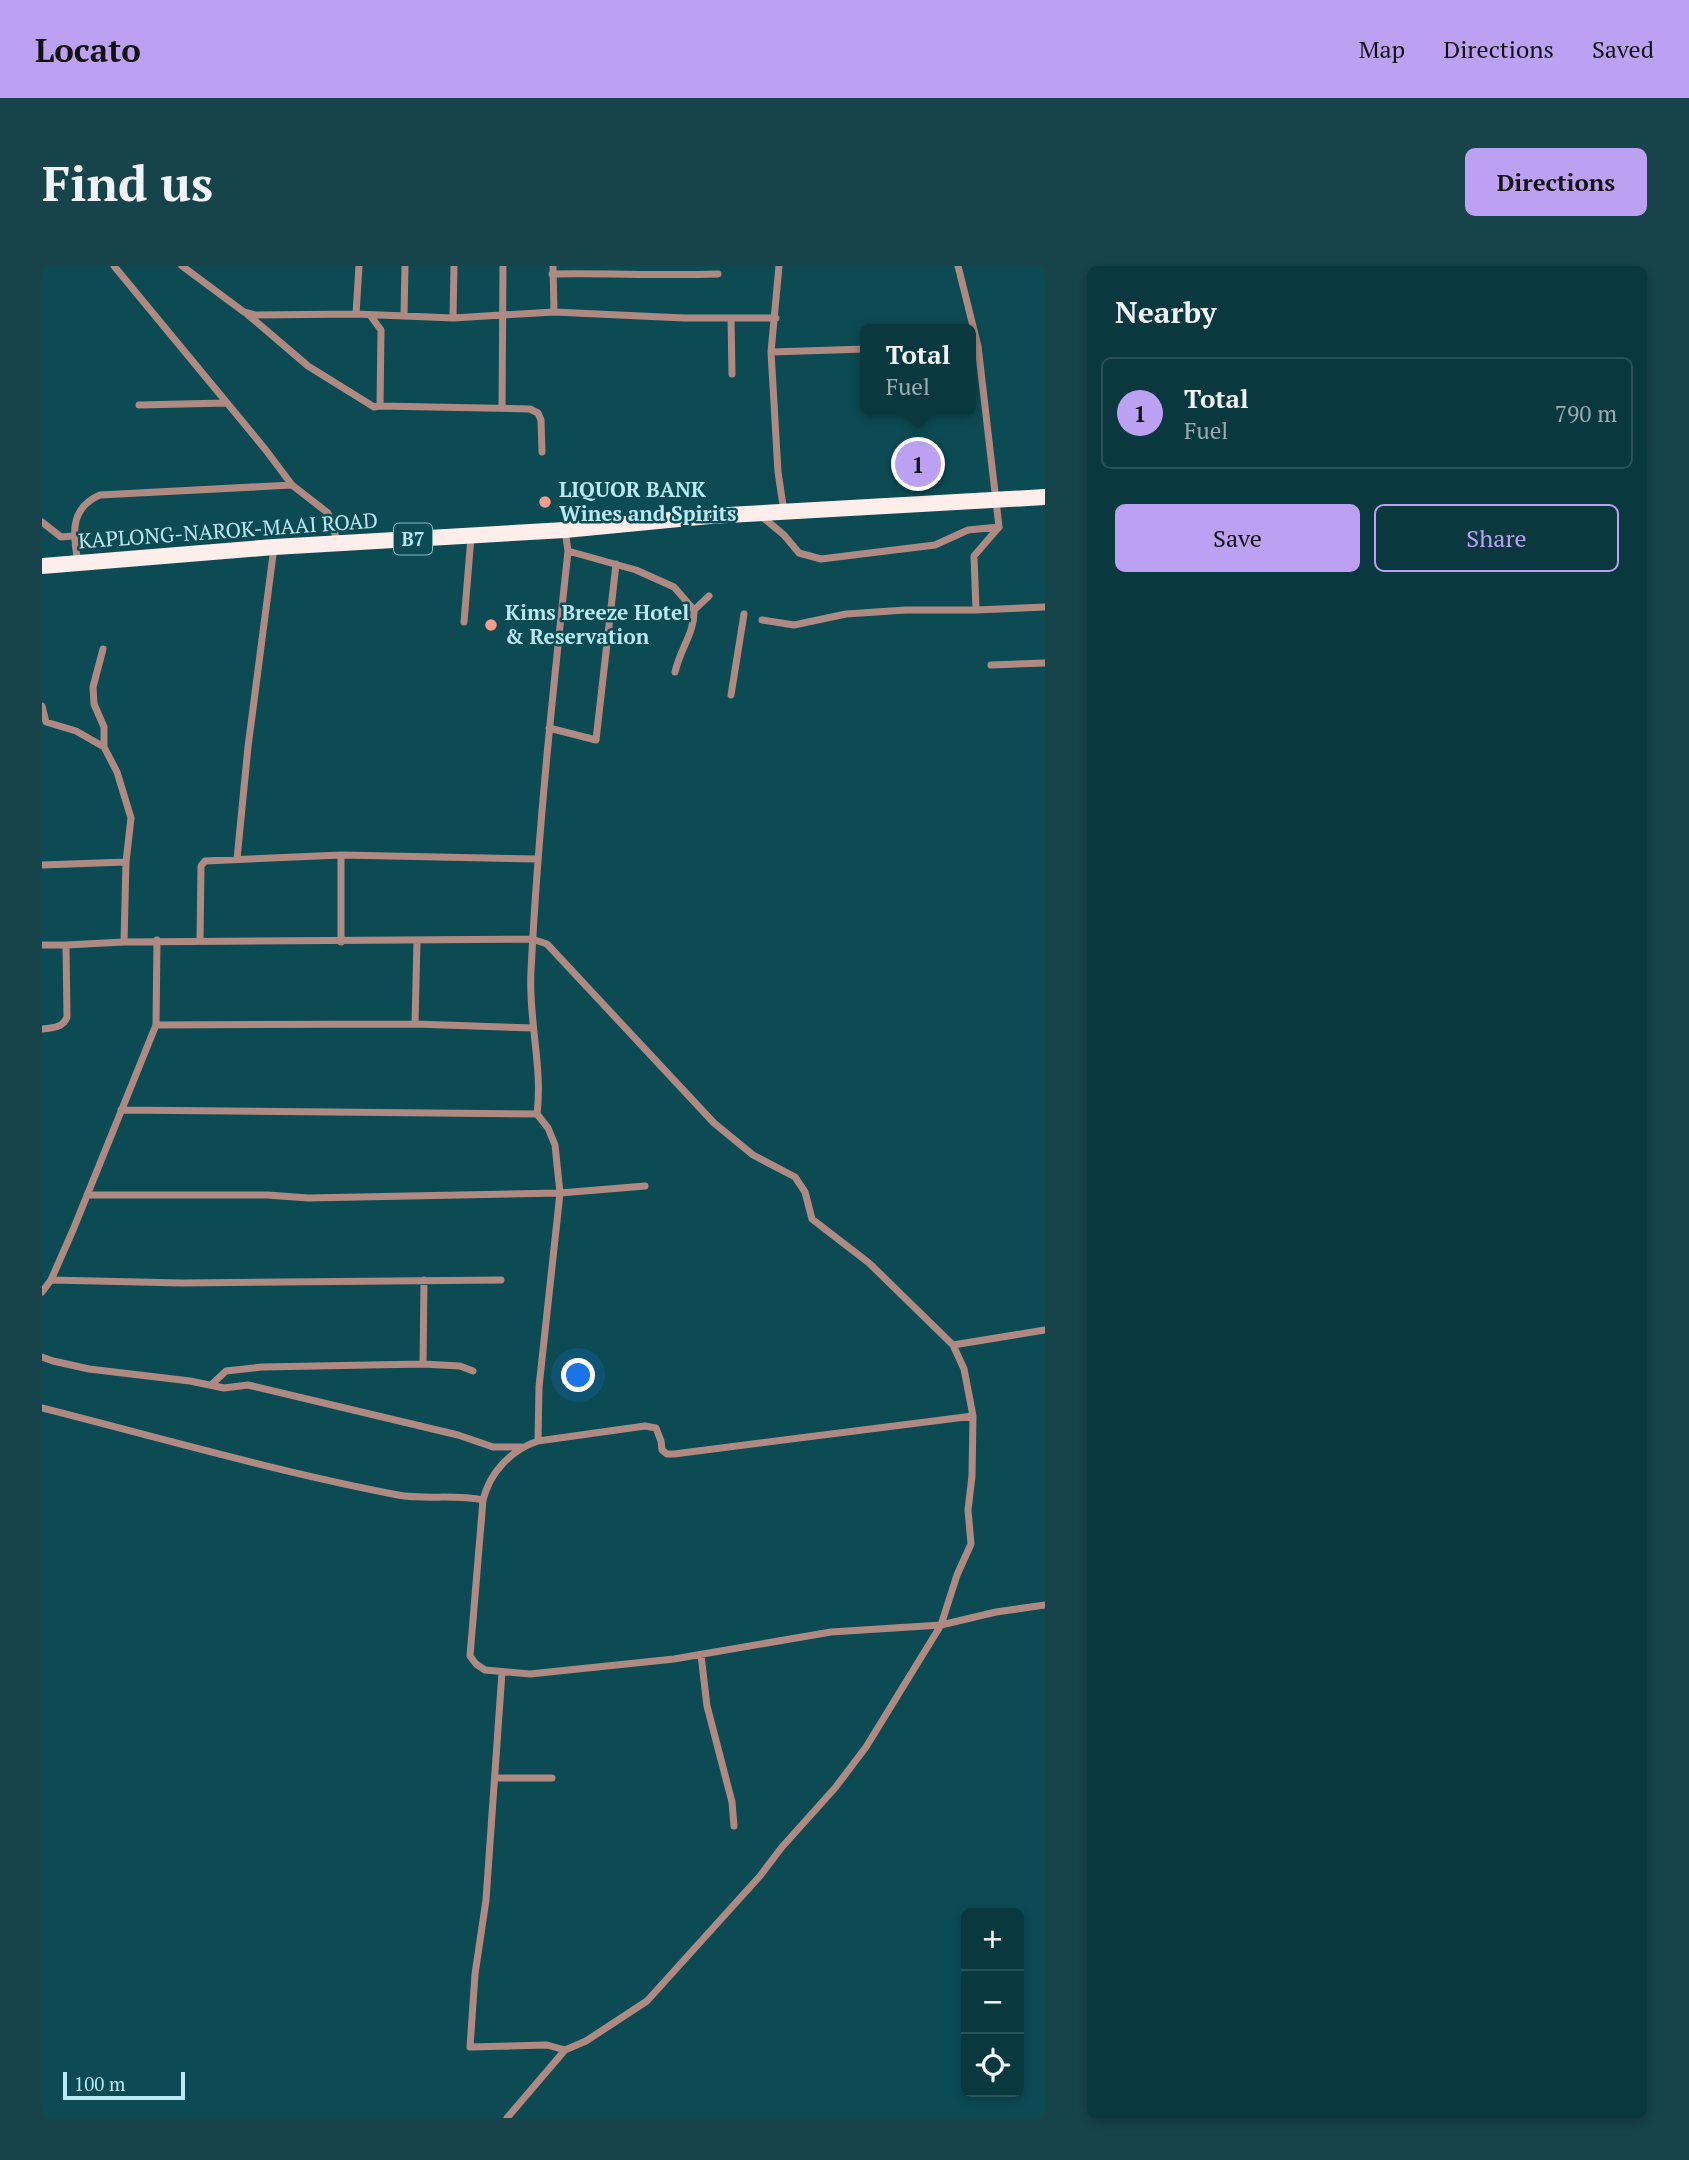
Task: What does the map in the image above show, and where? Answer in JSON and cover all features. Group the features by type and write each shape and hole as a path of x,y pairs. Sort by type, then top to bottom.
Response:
{"highway":[{"name":"KAPLONG-NAROK-MAAI ROAD","path":"42,566 274,547 565,530 758,513 1045,498"}],"street":[{"path":"114,266 292,485 328,513 338,544"},
{"path":"182,266 244,312 308,366 374,407 530,409 538,413 541,420 542,452"},
{"path":"356,314 359,266"},
{"path":"404,315 405,266"},
{"path":"453,318 454,266"},
{"path":"502,407 503,266"},
{"path":"779,266 771,352 778,472 784,512"},
{"path":"958,266 970,324"},
{"path":"554,312 552,270 665,276 718,274"},
{"path":"244,312 255,316 356,314 453,318 554,312 776,318"},
{"path":"370,315 381,330 380,406"},
{"path":"731,318 732,374"},
{"path":"771,352 860,349"},
{"path":"976,361 999,527 974,556 976,610"},
{"path":"139,405 226,403"},
{"path":"78,563 73,536 83,505 100,495 292,485"},
{"path":"758,513 785,535 799,553 821,559 935,545 968,530 999,527"},
{"path":"42,522 61,537 73,536"},
{"path":"538,1441 539,1387 560,1193 555,1145 548,1128 537,1114 539,1097 530,993 549,728 568,551 565,530"},
{"path":"464,622 471,536"},
{"path":"237,859 248,747 274,547"},
{"path":"568,551 636,570 674,587 694,610 695,625 682,648 675,672"},
{"path":"549,728 596,740 616,564"},
{"path":"694,610 709,596"},
{"path":"762,620 794,625 846,614 1045,607"},
{"path":"731,695 744,614"},
{"path":"103,649 93,687 94,704 104,727 104,747 117,772 131,818 126,862 124,942"},
{"path":"991,665 1045,663"},
{"path":"42,706 46,722 76,731 104,747"},
{"path":"341,856 341,942"},
{"path":"201,940 202,863 237,859 341,856 538,859"},
{"path":"42,865 126,862"},
{"path":"42,945 156,940 341,942 532,939 547,944 714,1123 753,1155 795,1177 805,1192 812,1219 869,1263 953,1345 964,1369 973,1416 972,1476 968,1510 971,1544 957,1575 941,1625 866,1746 835,1788 751,1886 647,2001 586,2040 565,2050 507,2118"},
{"path":"42,1292 51,1280 156,1025 156,940"},
{"path":"415,1024 417,941"},
{"path":"42,1030 58,1027 65,1023 67,1017 66,945"},
{"path":"156,1025 415,1024 533,1028"},
{"path":"121,1110 537,1114"},
{"path":"87,1195 267,1195 308,1198 560,1193 645,1186"},
{"path":"51,1280 182,1283 501,1280"},
{"path":"423,1364 424,1280"},
{"path":"953,1345 1045,1330"},
{"path":"42,1357 53,1362 89,1369 191,1381 225,1388 248,1385 458,1435 493,1447 522,1447"},
{"path":"211,1385 226,1371 262,1367 423,1364 460,1366 473,1371"},
{"path":"42,1408 403,1496 462,1496 483,1500"},
{"path":"973,1416 674,1454 667,1454 662,1450 662,1441 656,1428 645,1426 538,1441 522,1447 512,1454 489,1480 483,1500 470,1656 479,1667 530,1674 632,1665 831,1632 941,1625 996,1612 1045,1605"},
{"path":"701,1655 707,1706 732,1802 734,1826"},
{"path":"502,1672 486,1900 475,1974 470,2048 547,2045 565,2050"},
{"path":"496,1778 552,1778"}],"place":[{"name":"Total","path":"918,464"},
{"name":"LIQUOR BANK Wines and Spirits","path":"545,502"},
{"name":"Kims Breeze Hotel & Reservation","path":"491,625"}]}
